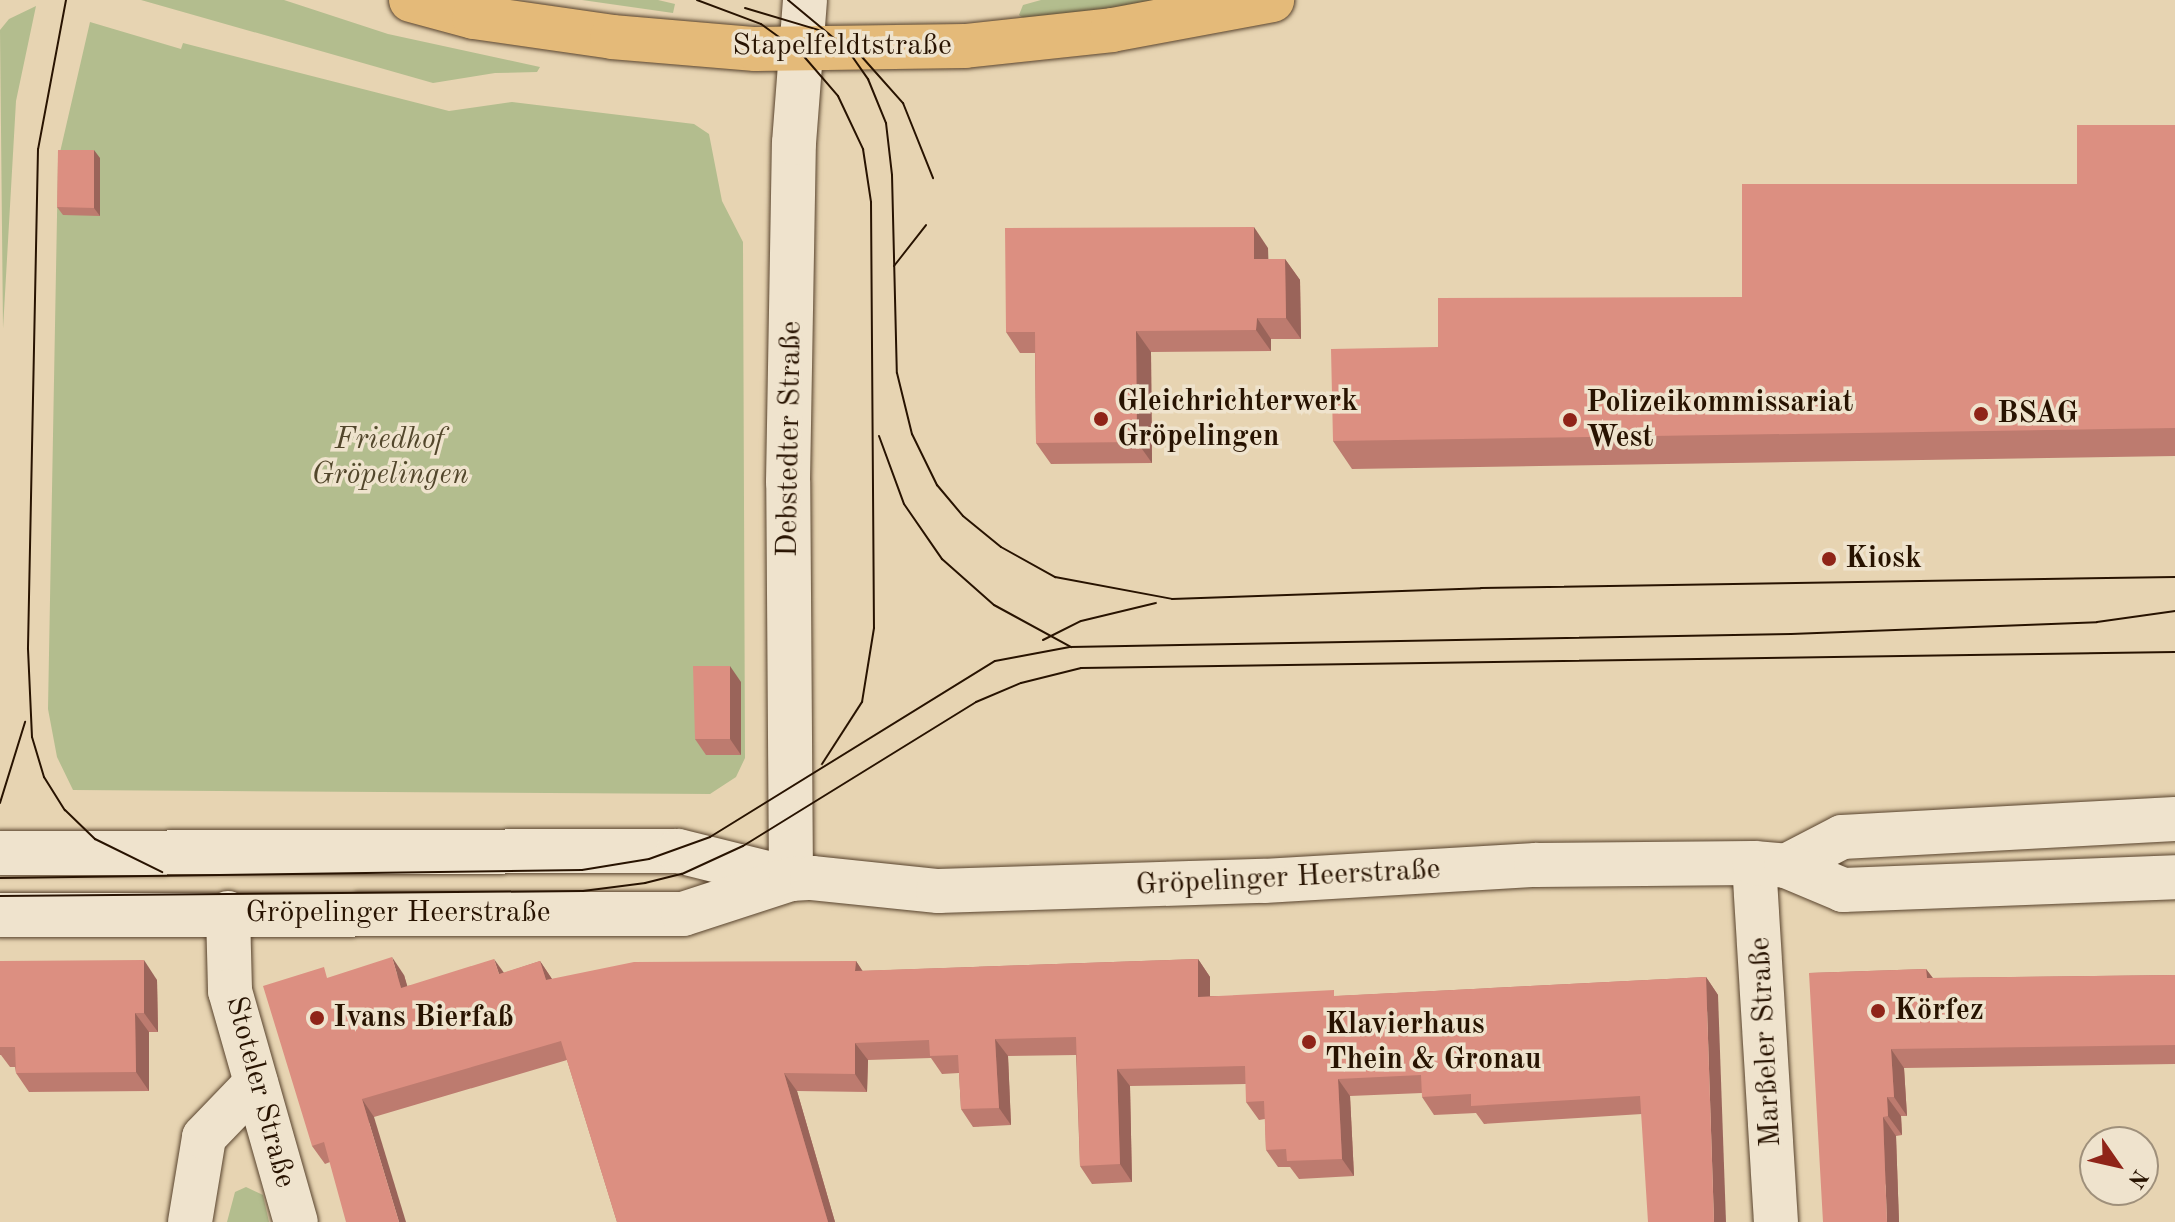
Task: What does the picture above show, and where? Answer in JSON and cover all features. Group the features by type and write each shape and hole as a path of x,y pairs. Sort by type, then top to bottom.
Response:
{"main road":[{"name":"Stapelfeldtstraße","path":"411,0 474,17 612,37 756,49 965,46 1112,30 1272,0"},
{"name":"Debstedter Straße","path":"791,879 788,482 805,0"},
{"name":"Gröpelinger Heerstraße","path":"1770,864 1842,837 2175,819"},
{"name":"Gröpelinger Heerstraße","path":"0,853 678,851 791,879 938,891 1264,881 1536,865 1770,864 1843,890 2175,877"},
{"name":"Marßeler Straße","path":"1770,864 1776,1222"},
{"name":"Gröpelinger Heerstraße","path":"0,915 683,914 791,879"},
{"name":"Stoteler Straße","path":"228,913 230,991 296,1222"},
{"path":"190,1222 204,1137 256,1083"}],"green space":[{"path":"141,0 284,0 388,34 540,67 537,72 495,73 433,83"},
{"path":"582,0 658,0 675,4 673,13"},
{"path":"1041,0 1174,0 1026,20 1019,15 1023,5"},
{"path":"36,6 16,101 3,329 0,30 9,19"},
{"name":"Friedhof Gröpelingen","path":"90,22 181,49 183,43 449,111 512,102 694,124 709,134 722,201 743,242 745,758 736,777 710,794 73,790 57,757 48,709 58,161"},
{"path":"246,1187 263,1195 269,1222 227,1222 235,1192"}],"building":[{"path":"2077,125 2175,125 2175,428 1333,441 1331,349 1438,347 1438,298 1742,297 1742,184 2077,184"},
{"path":"58,150 94,150 94,208 57,207"},
{"path":"1254,227 1254,259 1285,259 1286,318 1257,318 1256,330 1136,331 1137,442 1036,443 1035,332 1006,332 1005,228"},
{"path":"693,666 730,666 730,739 695,739"},
{"path":"392,957 401,988 494,959 499,974 540,961 546,980 634,962 856,961 855,971 1198,959 1198,997 1334,990 1334,996 1706,977 1714,1222 1648,1222 1640,1096 1471,1106 1471,1094 1422,1097 1421,1075 1338,1079 1342,1159 1287,1161 1286,1149 1266,1150 1264,1101 1246,1102 1245,1066 1117,1069 1120,1164 1080,1166 1076,1037 995,1039 999,1108 961,1109 958,1055 930,1056 929,1040 855,1043 855,1074 784,1073 828,1222 617,1222 561,1041 362,1099 399,1222 346,1222 324,1142 312,1146 263,986 324,967 327,978"},
{"path":"144,960 144,1013 135,1013 136,1072 16,1073 15,1047 0,1047 0,961"},
{"path":"1926,969 1927,978 2175,975 2175,1045 1891,1049 1894,1097 1887,1097 1888,1116 1883,1117 1887,1222 1823,1222 1809,973"}],"tram line":[{"path":"66,0 38,149 28,649 32,737 44,777 65,810 95,839 162,872"},
{"path":"697,0 761,24 801,53 838,96 863,149 871,202 874,628 862,702 822,764"},
{"path":"788,0 847,49 868,79 886,123 892,175 897,373 912,434 937,485 963,516 1001,547 1055,577 1172,599 1481,588 2175,577"},
{"path":"745,8 822,31"},
{"path":"862,57 903,103 933,178"},
{"path":"894,266 926,225"},
{"path":"879,436 904,504 942,559 994,605 1071,647"},
{"path":"1043,640 1081,621 1156,603"},
{"path":"0,878 582,870 649,859 710,837 995,661 1070,647 1791,634 2097,622 2175,611"},
{"path":"0,896 583,891 645,883 682,874 743,846 976,702 1021,683 1081,668 2175,652"},
{"path":"0,803 25,722"}],"place":[{"name":"BSAG","path":"1981,414"},
{"name":"Gleichrichterwerk Gröpelingen","path":"1101,419"},
{"name":"Polizeikommissariat West","path":"1570,420"},
{"name":"Kiosk","path":"1829,559"},
{"name":"Körfez","path":"1878,1011"},
{"name":"Ivans Bierfaß","path":"317,1018"},
{"name":"Klavierhaus Thein & Gronau","path":"1309,1042"}]}
